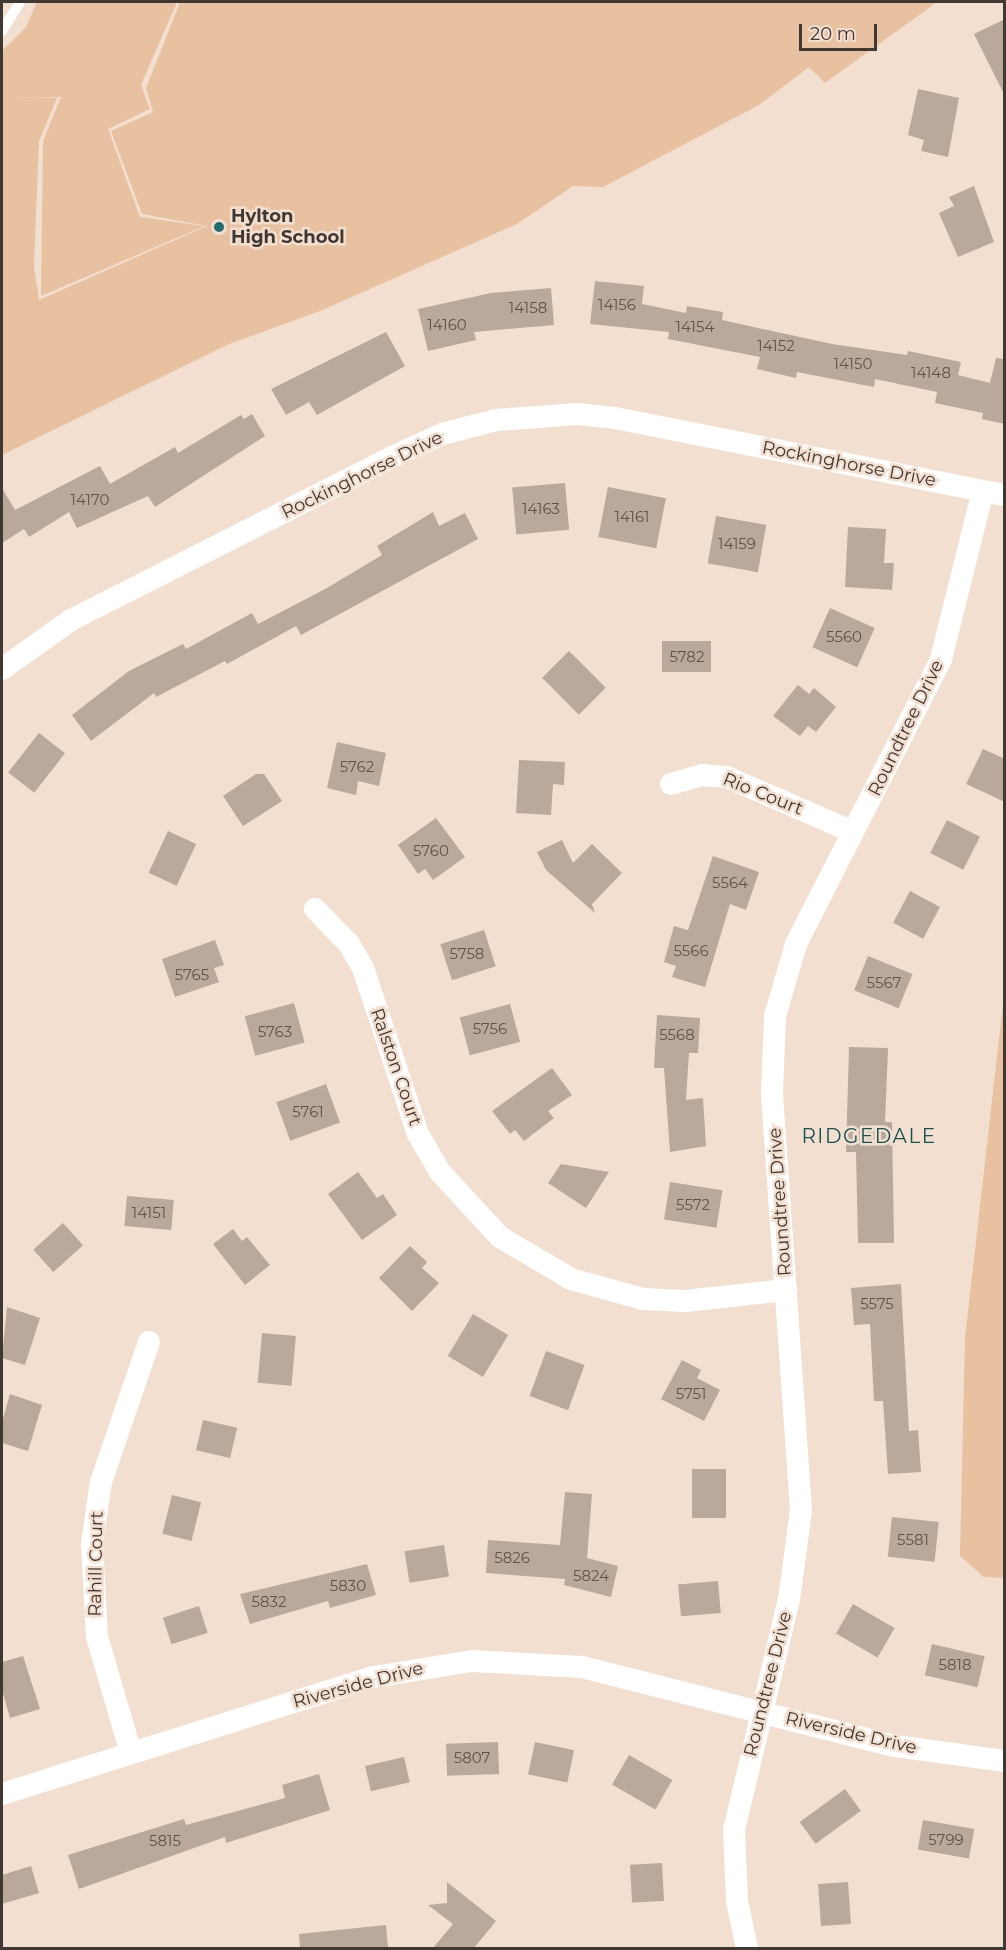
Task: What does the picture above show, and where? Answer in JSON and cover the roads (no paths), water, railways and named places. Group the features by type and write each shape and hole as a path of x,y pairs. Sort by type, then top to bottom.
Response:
{"street":[{"name":"Rockinghorse Drive","path":"2,669 71,620 392,457 442,434 496,420 567,414 615,418 994,493"},
{"name":"Roundtree Drive","path":"747,1948 737,1901 734,1830 799,1541 800,1478 772,1092 775,1016 796,944 941,659 994,493"},
{"name":"Rio Court","path":"670,784 703,775 727,777 853,832"},
{"name":"Ralston Court","path":"315,909 349,944 363,968 418,1134 440,1172 500,1237 571,1279 643,1299 685,1301 786,1290"},
{"name":"Rahill Court","path":"131,1753 97,1637 92,1543 101,1482 149,1342"},
{"name":"Riverside Drive","path":"2,1794 374,1677 472,1661 582,1667 896,1746 1005,1761"}],"lane":[{"path":"2,31 20,2"}],"place":[{"name":"Hylton High School","path":"219,227"}],"district":[{"name":"RIDGEDALE","path":"869,1136"}]}
